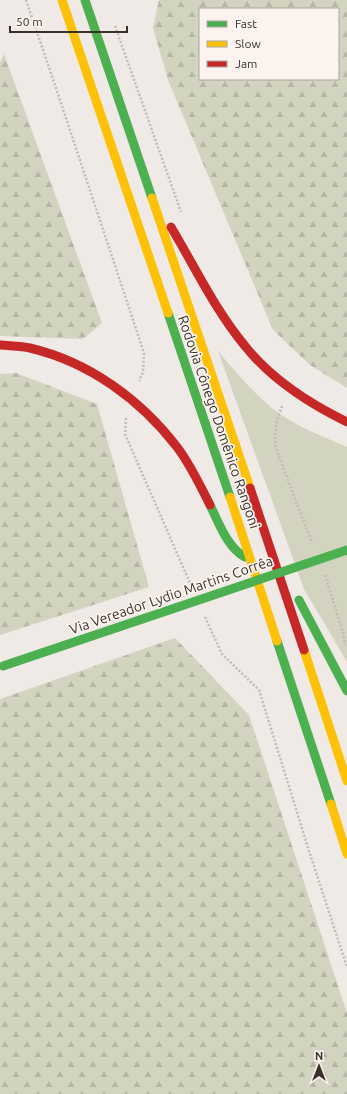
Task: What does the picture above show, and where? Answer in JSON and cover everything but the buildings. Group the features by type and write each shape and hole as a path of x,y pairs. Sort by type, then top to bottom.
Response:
{"main road":[{"name":"Rodovia Cônego Domênico Rangoni","path":"62,0 252,563 347,854"},
{"name":"Rodovia Cônego Domênico Rangoni","path":"85,0 267,538 347,781"},
{"path":"147,185 217,305 245,346 275,377 305,400 347,422"},
{"path":"0,345 30,348 58,356 89,371 112,385 151,416 168,434 182,453 234,549 252,563"},
{"path":"267,538 347,691"},
{"name":"Via Vereador Lydio Martins Corrêa","path":"3,666 347,550"}],"path":[{"path":"114,21 184,219"},
{"path":"282,404 277,421 275,443 312,543"},
{"path":"322,569 342,629 346,649"}],"green space":[{"path":"159,0 347,0 347,388 310,365 273,330 168,80 153,28"},
{"path":"4,54 102,323 83,339 0,336 0,63"},
{"path":"218,351 244,382 281,415 319,435 347,447 347,662 304,589"},
{"path":"16,373 97,404 149,587 0,635 0,374"},
{"path":"175,638 249,715 347,1013 347,1094 0,1094 0,699"}],"traffic: fast":[{"path":"85,0 152,198"},
{"path":"168,313 230,497"},
{"path":"210,505 228,541 245,557"},
{"path":"3,666 347,550"},
{"path":"299,600 347,691"},
{"path":"277,641 331,804"}],"traffic: slow":[{"path":"62,0 168,313"},
{"path":"152,198 250,488"},
{"path":"230,497 277,641"},
{"path":"304,650 347,781"},
{"path":"331,804 347,854"}],"traffic: jam":[{"path":"171,227 224,318 245,346 267,370 292,390 318,407 347,422"},
{"path":"0,345 19,346 52,354 93,373 130,398 147,413 177,447 199,482 210,505"},
{"path":"250,488 304,650"}]}
